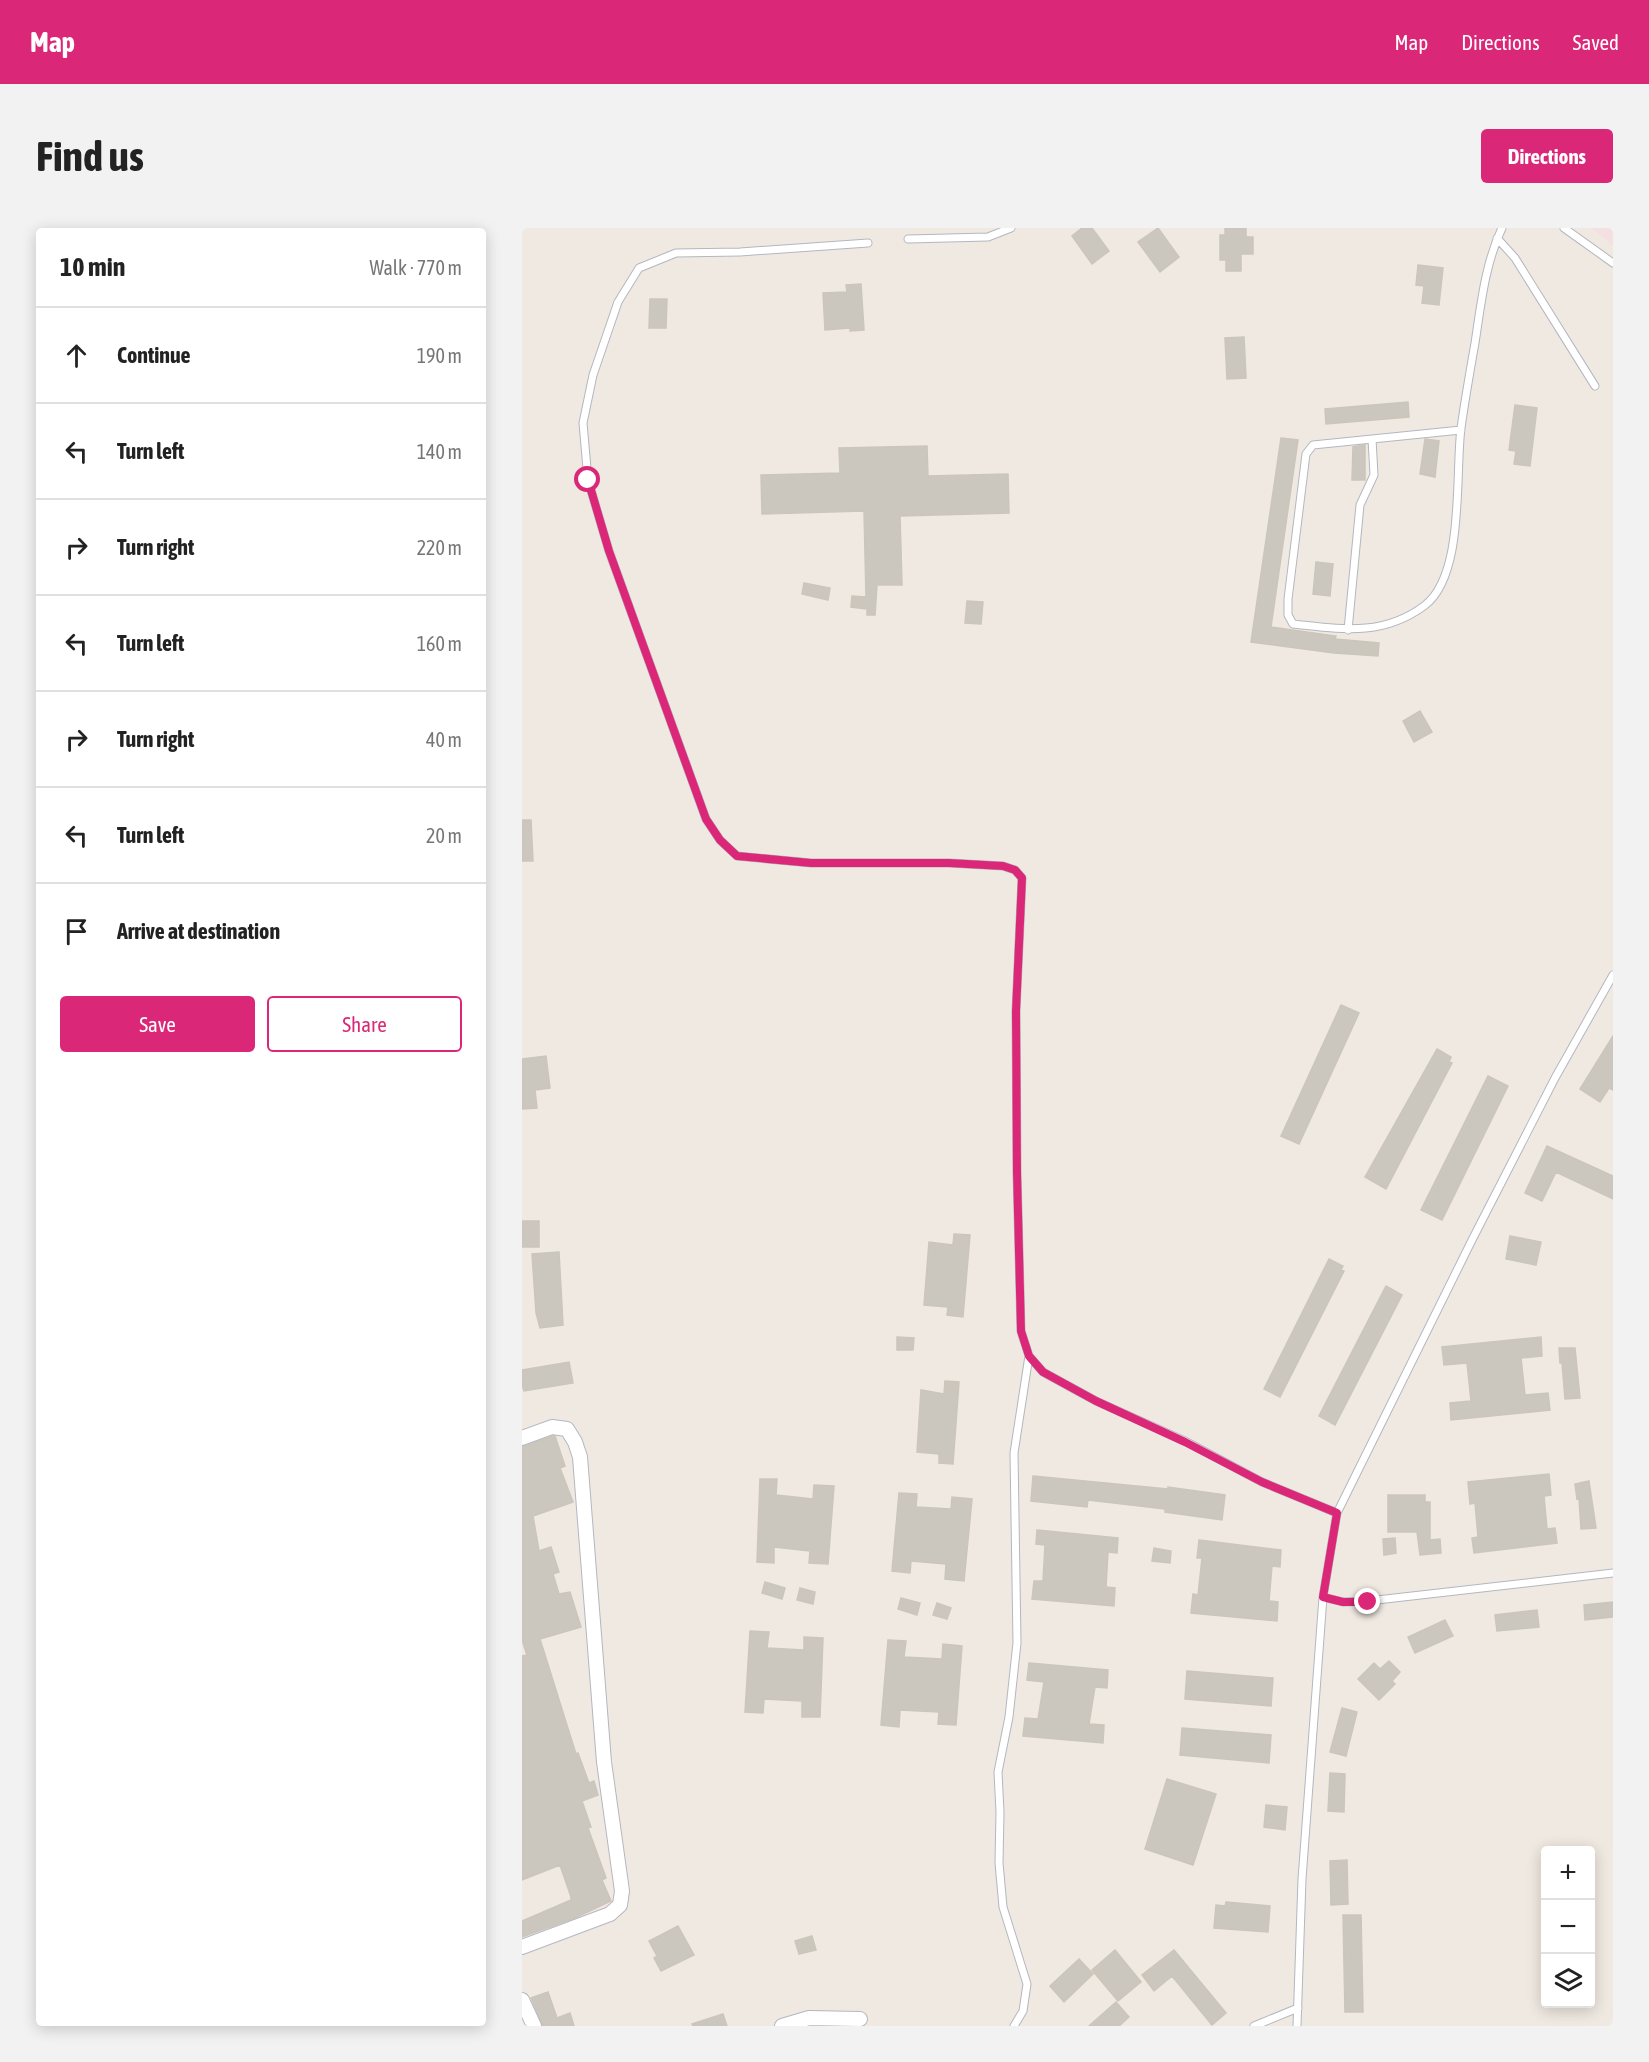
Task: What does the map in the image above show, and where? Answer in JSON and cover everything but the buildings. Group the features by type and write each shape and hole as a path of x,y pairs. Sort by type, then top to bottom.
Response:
{"street":[{"path":"522,1438 552,1427 567,1429 580,1457 604,1762 622,1891 620,1905 610,1914 522,1947"},
{"path":"522,2000 534,2026"},
{"path":"782,2026 809,2018 860,2019"}],"lane":[{"path":"908,239 988,237 1011,228"},
{"path":"1461,430 1313,445 1306,454 1292,565 1288,615 1293,624 1348,630 1392,624 1425,606 1442,585 1454,544 1461,430 1485,278 1502,228"},
{"path":"1564,228 1613,263"},
{"path":"1497,238 1515,258 1595,386"},
{"path":"868,243 676,254 639,268 618,302 593,375 583,423 588,480 609,551 706,819 720,840 737,856 811,863 949,863 1003,866 1015,870 1022,878 1016,1011 1021,1331 1029,1356 1043,1372 1096,1401 1185,1442 1262,1482 1337,1513"},
{"path":"1348,630 1360,505 1374,475 1372,439"},
{"path":"1297,2026 1302,1879 1323,1597 1337,1513 1482,1219 1555,1078 1613,975"},
{"path":"1014,2026 1023,2011 1027,1984 1004,1907 999,1863 998,1773 1009,1717 1017,1643 1014,1453 1029,1356"},
{"path":"1323,1597 1343,1602 1368,1602 1613,1574"},
{"path":"1254,2026 1298,2008"}],"shaded area":[{"path":"1592,228 1613,228 1613,246"}],"route":[{"path":"588,480 609,551 657,689 706,819 720,840 737,856 811,863 949,863 1003,866 1015,870 1022,878 1016,1011 1017,1173 1021,1331 1029,1356 1043,1372 1096,1401 1185,1442 1262,1482 1337,1513 1323,1597 1343,1602 1368,1602"}]}
